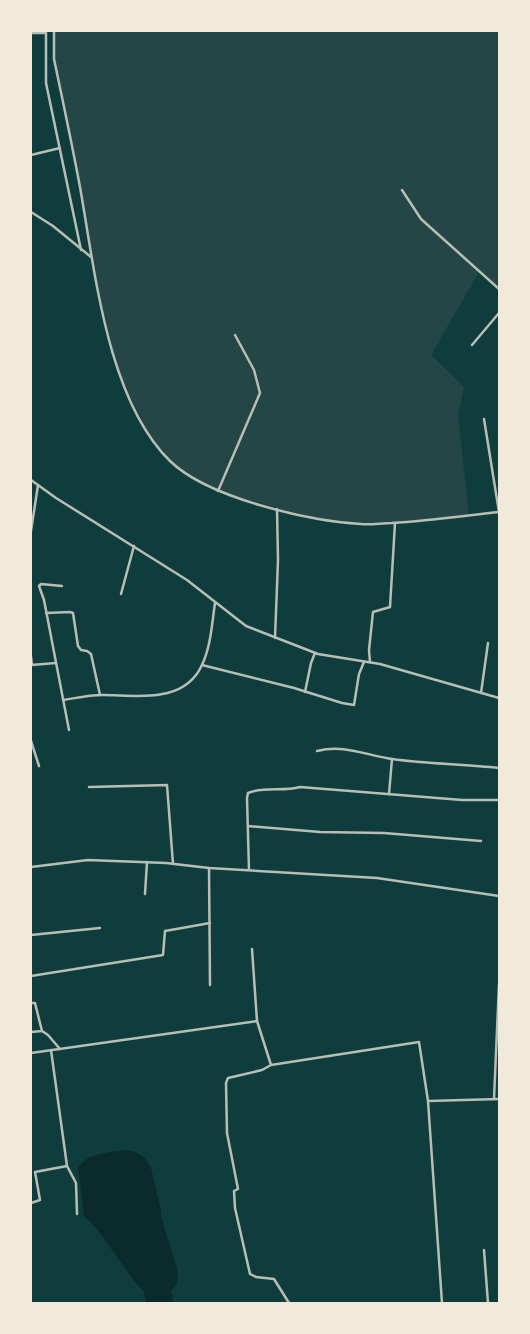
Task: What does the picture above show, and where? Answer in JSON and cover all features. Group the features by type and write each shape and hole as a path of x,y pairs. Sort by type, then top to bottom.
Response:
{"street":[{"path":"54,31 54,59 102,313 119,374 150,437 170,460 186,474 218,491 306,516 361,524 426,521 499,512 484,419"},
{"path":"31,34 46,33 46,83 80,250"},
{"path":"31,155 60,148"},
{"path":"402,190 421,219 499,289"},
{"path":"31,212 53,226 80,250 92,258"},
{"path":"472,346 499,313"},
{"path":"218,491 260,393 254,370 235,335"},
{"path":"31,480 187,580 246,626 315,653 370,663 430,678 499,698"},
{"path":"31,531 38,485"},
{"path":"275,638 278,560 277,509"},
{"path":"370,663 369,650 373,612 390,607 395,523"},
{"path":"121,594 134,546"},
{"path":"62,586 41,584 39,586 44,600 69,730"},
{"path":"63,700 100,695 150,696 176,692 188,685 202,665 208,647 215,603"},
{"path":"46,613 74,613 78,646 81,650 88,651 91,654 100,695"},
{"path":"481,693 488,643"},
{"path":"305,692 310,663 315,653"},
{"path":"31,657 32,665 56,663"},
{"path":"202,665 263,679 354,705 359,674 364,662"},
{"path":"31,741 39,766"},
{"path":"317,751 329,748 342,748 392,759 499,768"},
{"path":"389,794 392,759"},
{"path":"89,787 167,785 173,864"},
{"path":"249,870 247,798 248,793 256,789 289,791 300,787 462,800 499,800"},
{"path":"248,826 320,832 384,833 481,841"},
{"path":"31,867 88,860 147,862 209,868 377,878 499,896"},
{"path":"145,894 147,862"},
{"path":"209,868 210,985"},
{"path":"31,976 163,955 165,930 210,923"},
{"path":"31,935 100,928"},
{"path":"252,949 257,1021 271,1065"},
{"path":"494,1099 499,984"},
{"path":"31,1003 35,1003 42,1031"},
{"path":"31,1053 257,1021"},
{"path":"31,1032 42,1031 48,1035 60,1049"},
{"path":"289,1303 274,1279 256,1277 250,1274 235,1208 234,1191 238,1189 227,1133 226,1083 228,1078 262,1070 271,1065 419,1042 428,1102 442,1303"},
{"path":"51,1050 66,1166 76,1183 77,1214"},
{"path":"428,1102 499,1099"},
{"path":"31,1173 66,1166"},
{"path":"31,1202 40,1200 35,1172"},
{"path":"484,1250 488,1303"}],"shaded area":[{"path":"54,31 499,31 499,288 479,272 431,355 464,387 458,415 469,516 426,521 361,524 306,516 218,491 187,474 170,461 150,437 119,374 103,313 54,59"},
{"path":"126,1150 136,1152 145,1158 151,1168 161,1210 161,1216 178,1272 177,1283 171,1291 174,1303 146,1303 144,1292 134,1281 97,1229 84,1216 78,1168 87,1159 93,1156"}]}
